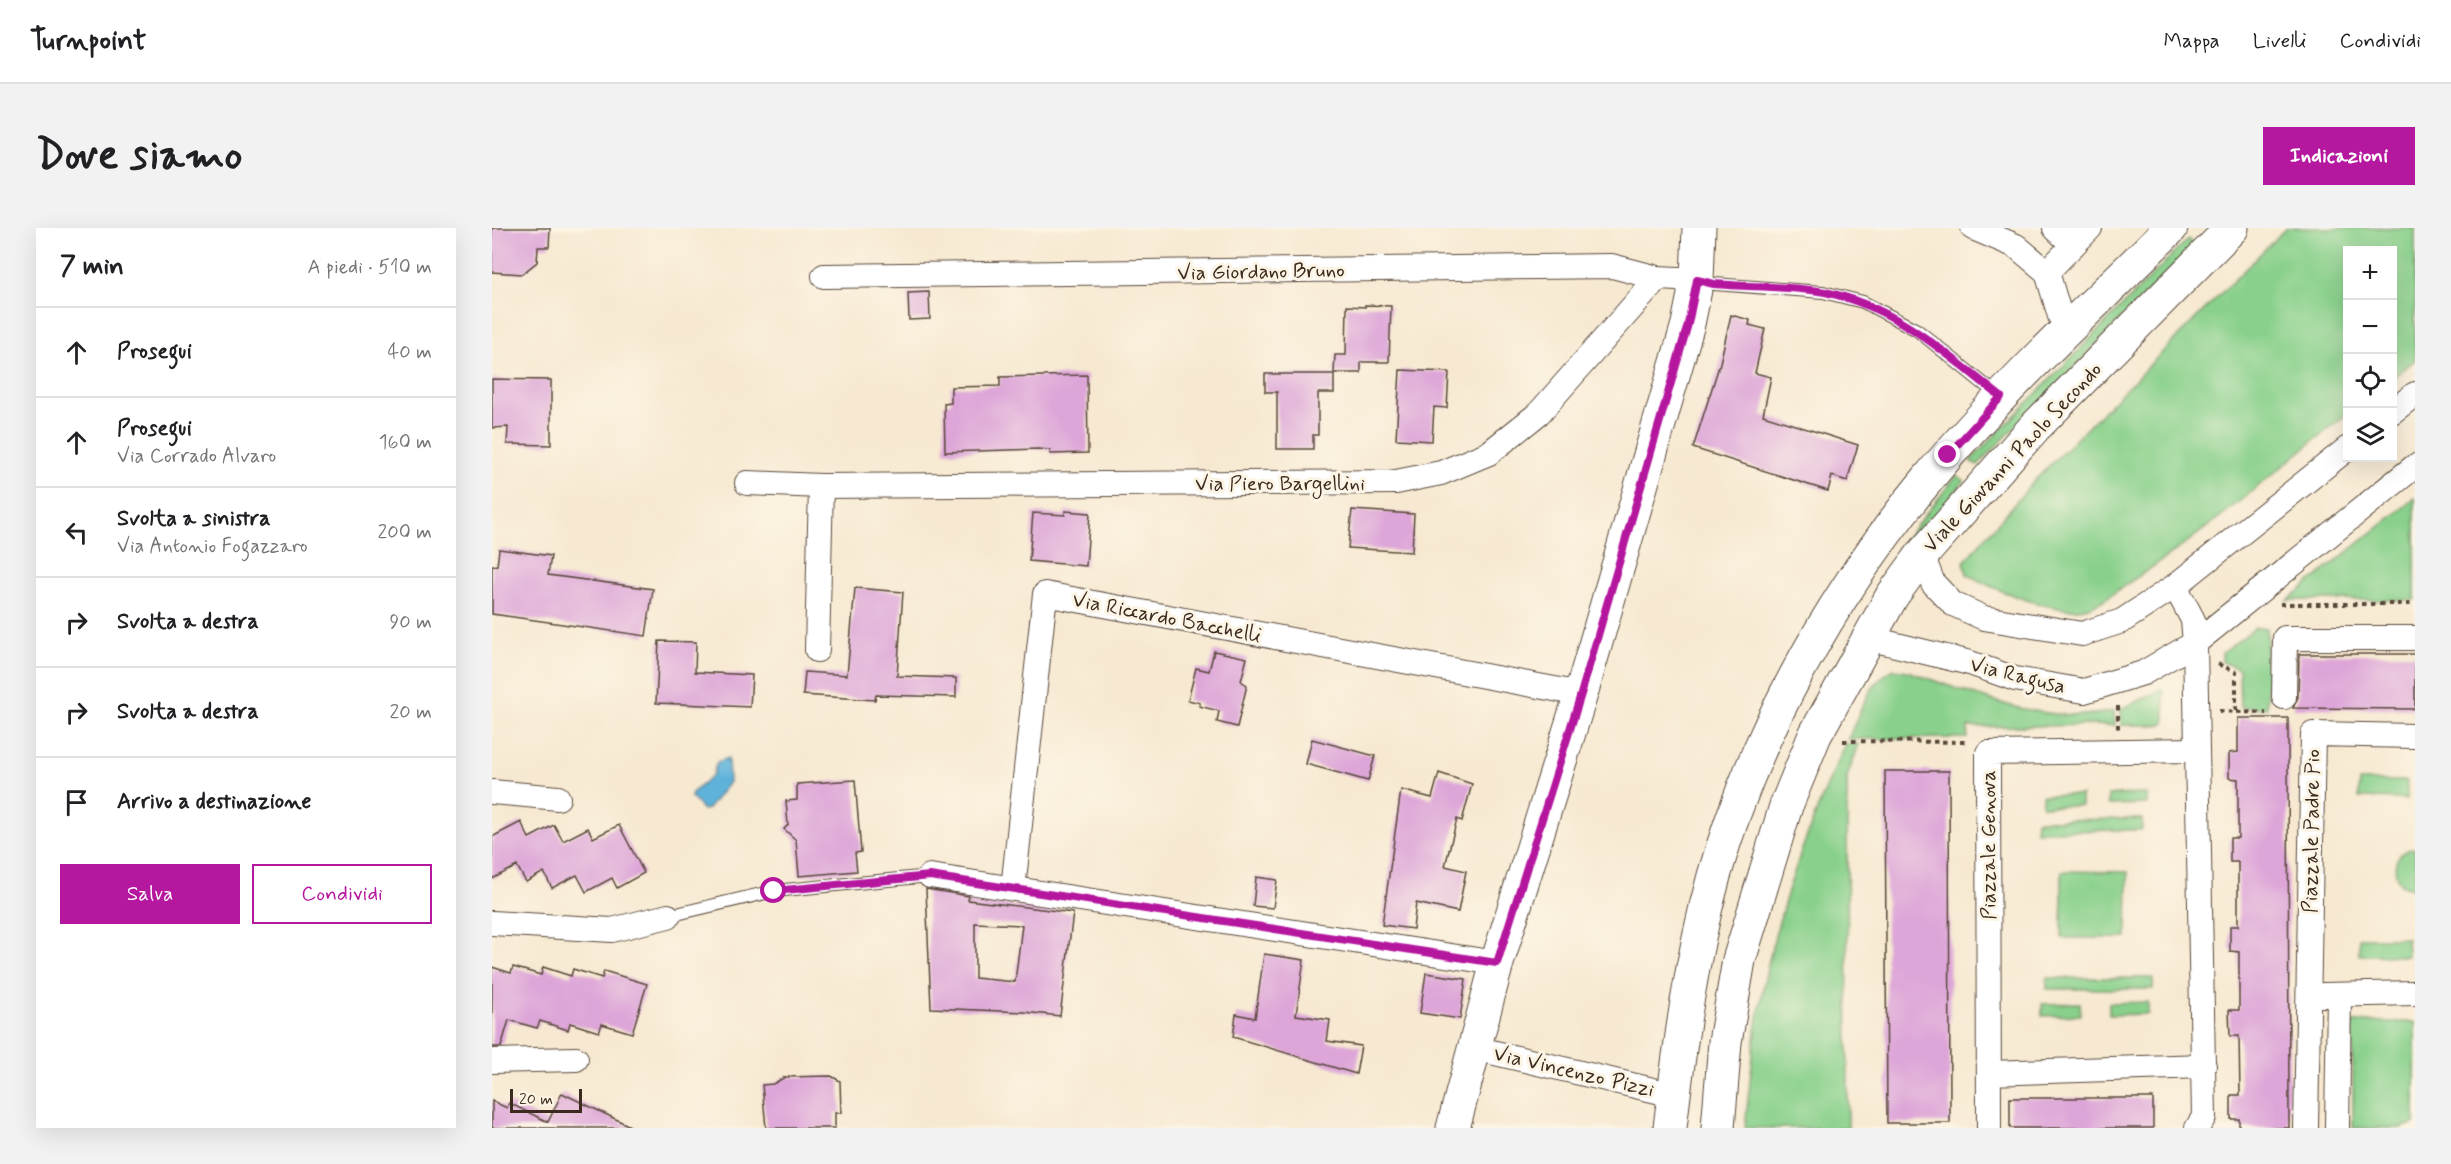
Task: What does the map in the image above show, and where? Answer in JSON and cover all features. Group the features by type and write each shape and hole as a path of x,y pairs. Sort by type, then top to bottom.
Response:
{"main road":[{"path":"1453,1128 1497,963 1581,694 1688,324 1697,280 1699,228"},
{"name":"Viale Giovanni Paolo Secondo","path":"1670,1128 1695,953 1714,876 1740,797 1805,658 1862,565 1926,481 2001,397 2171,228"},
{"name":"Viale Giovanni Paolo Secondo","path":"1718,1128 1725,1042 1739,960 1762,879 1786,806 1815,735 1868,638 1892,596 1922,555 2034,428 2232,228"}],"street":[{"path":"1974,228 2016,246 2047,272 2060,316 2068,328"},
{"path":"2055,228 2073,245"},
{"path":"2047,272 2090,228"},
{"name":"Via Giordano Bruno","path":"824,276 1612,266 1658,278 1697,280"},
{"name":"Via Piero Bargellini","path":"747,483 821,486 1396,482 1441,473 1489,453 1539,413 1658,278"},
{"path":"2397,408 2415,394"},
{"path":"1922,555 1933,584 1953,604 1984,618 2082,634 2122,621 2175,586 2343,452"},
{"name":"Via Ragusa","path":"1868,638 1970,663 2015,679 2084,691 2143,673 2194,643 2415,466"},
{"path":"817,650 821,486"},
{"path":"2175,586 2193,620 2194,643 2205,1117 2197,1128"},
{"name":"Via Riccardo Bacchelli","path":"1013,889 1045,594 1581,694"},
{"path":"2284,697 2285,638 2415,638"},
{"name":"Piazzale Padre Pio","path":"2306,1128 2313,734 2415,735"},
{"name":"Piazzale Genova","path":"1989,1128 1988,753 2196,750"},
{"path":"492,792 558,798"},
{"path":"930,876 1497,963"},
{"path":"492,923 612,930 668,916"},
{"path":"2309,995 2415,993"},
{"path":"2337,1128 2340,995"},
{"name":"Via Vincenzo Pizzi","path":"1474,1048 1674,1095"},
{"path":"492,1061 576,1059"},
{"path":"1989,1073 2204,1066"}],"lane":[{"path":"1697,280 1714,284 1823,292 1863,302 1917,330 2001,397"},
{"path":"668,916 774,891 930,876"}],"path":[{"path":"2277,604 2415,604"},
{"path":"2217,663 2236,672 2236,712"},
{"path":"2118,706 2118,729"},
{"path":"1842,741 1971,742"}],"green space":[{"path":"2286,228 2415,228 2415,360 2397,375 2397,246 2343,246 2343,417 2184,544 2099,603 2079,609 2053,607 2006,592 1967,574 1964,562 2035,480"},
{"path":"2188,239 2194,245 1977,466 1970,461"},
{"path":"1957,475 1964,481 1904,556 1897,550"},
{"path":"2415,498 2415,600 2288,600"},
{"path":"2255,628 2267,628 2267,708 2240,707 2239,669 2222,662 2222,653"},
{"path":"1894,669 1907,671 1983,698 2035,711 2061,715 2087,715 2114,711 2115,725 1968,727 1967,738 1848,739 1871,690"},
{"path":"2161,690 2164,691 2165,723 2162,725 2121,725 2121,709"},
{"path":"1846,744 1859,744 1847,777 1848,1128 1745,1128 1757,1023 1776,932 1802,850"},
{"path":"2359,781 2407,781 2407,799 2359,798"},
{"path":"2147,794 2147,804 2108,805 2108,795"},
{"path":"2042,795 2081,795 2081,806 2042,806"},
{"path":"2142,819 2142,830 2036,831 2036,820"},
{"path":"2415,848 2415,889 2402,885 2397,878 2395,867 2398,858 2404,852"},
{"path":"2062,871 2128,872 2127,938 2062,938"},
{"path":"2359,938 2407,938 2407,956 2359,955"},
{"path":"2047,978 2153,978 2153,989 2047,989"},
{"path":"2148,1002 2148,1014 2109,1015 2109,1003"},
{"path":"2080,1003 2081,1015 2042,1016 2042,1004"},
{"path":"2353,1022 2415,1022 2415,1123 2401,1128 2353,1128"}],"water":[{"path":"728,758 729,782 708,809 703,810 691,797 692,793 712,776 717,762"}],"building":[{"path":"492,228 550,228 549,247 538,247 537,262 522,274 492,272"},
{"path":"929,292 930,319 909,320 908,293"},
{"path":"1365,305 1391,306 1389,362 1361,362 1361,373 1334,373 1335,355 1346,355 1347,306 1365,307"},
{"path":"1731,315 1750,320 1749,325 1765,329 1755,373 1771,377 1763,415 1858,445 1847,481 1832,476 1828,491 1693,448 1720,363"},
{"path":"1400,370 1449,372 1447,408 1434,407 1432,441 1396,439"},
{"path":"1265,374 1334,374 1334,393 1318,393 1318,435 1313,435 1313,449 1277,449 1277,392 1265,392"},
{"path":"1087,375 1088,453 1050,454 1050,450 1038,449 945,452 944,404 951,403 951,387 1000,386 1000,377"},
{"path":"492,379 551,380 551,445 507,444 508,427 492,428"},
{"path":"1352,510 1414,514 1412,552 1348,548"},
{"path":"1065,511 1090,513 1086,566 1029,561 1033,513 1065,515"},
{"path":"499,549 551,556 548,575 653,589 646,636 492,614 492,565 497,566"},
{"path":"855,588 903,592 897,676 956,678 956,697 876,695 875,700 803,695 805,672 847,675"},
{"path":"659,641 696,642 695,672 752,675 750,707 656,703"},
{"path":"1214,651 1247,658 1241,681 1247,685 1237,727 1217,722 1219,711 1199,706 1200,703 1188,700 1196,668 1209,671"},
{"path":"2299,654 2415,654 2415,709 2293,708 2298,697"},
{"path":"2238,718 2288,718 2289,1128 2239,1128 2239,1119 2231,1119 2231,1095 2240,1095 2239,1036 2230,1036 2229,1010 2239,1010 2239,952 2230,951 2230,926 2238,926 2238,862 2230,862 2230,838 2238,838 2238,779 2229,778 2229,753 2238,752"},
{"path":"1312,739 1375,756 1368,781 1306,764"},
{"path":"1885,771 1949,771 1950,1123 1887,1123"},
{"path":"1439,773 1472,784 1462,821 1457,819 1445,866 1466,871 1458,912 1416,903 1413,929 1382,925 1401,790 1432,798"},
{"path":"855,780 861,852 855,853 857,871 799,876 796,840 784,829 788,825 786,801 797,800 797,784"},
{"path":"521,822 529,838 554,825 563,841 588,828 593,838 619,825 644,873 617,888 612,878 586,892 577,875 552,888 544,872 526,882 517,866 492,879 492,837"},
{"path":"1256,877 1277,880 1273,908 1253,906"},
{"path":"926,889 969,896 968,900 1073,913 1060,1016 931,1008","holes":["975,923 1022,925 1015,982 975,978"]},
{"path":"1264,954 1304,960 1296,1015 1330,1020 1327,1041 1361,1046 1356,1074 1233,1037 1236,1014 1255,1018"},
{"path":"492,967 511,973 513,967 541,975 543,967 571,976 573,969 602,978 604,971 647,984 632,1033 602,1024 599,1032 570,1023 568,1030 540,1021 537,1028 509,1020 501,1047 492,1047"},
{"path":"1426,973 1466,979 1460,1019 1420,1013"},
{"path":"831,1076 840,1081 841,1113 835,1113 835,1128 766,1128 762,1085 773,1084 785,1077"},
{"path":"562,1093 634,1128 492,1128 492,1101 507,1108 509,1103 548,1122"},
{"path":"2010,1098 2153,1098 2153,1128 2010,1128"}],"route":[{"path":"774,891 930,876 1497,963 1581,694 1688,324 1697,280 1714,284 1823,292 1863,302 1917,330 2001,397 1948,455"}]}
